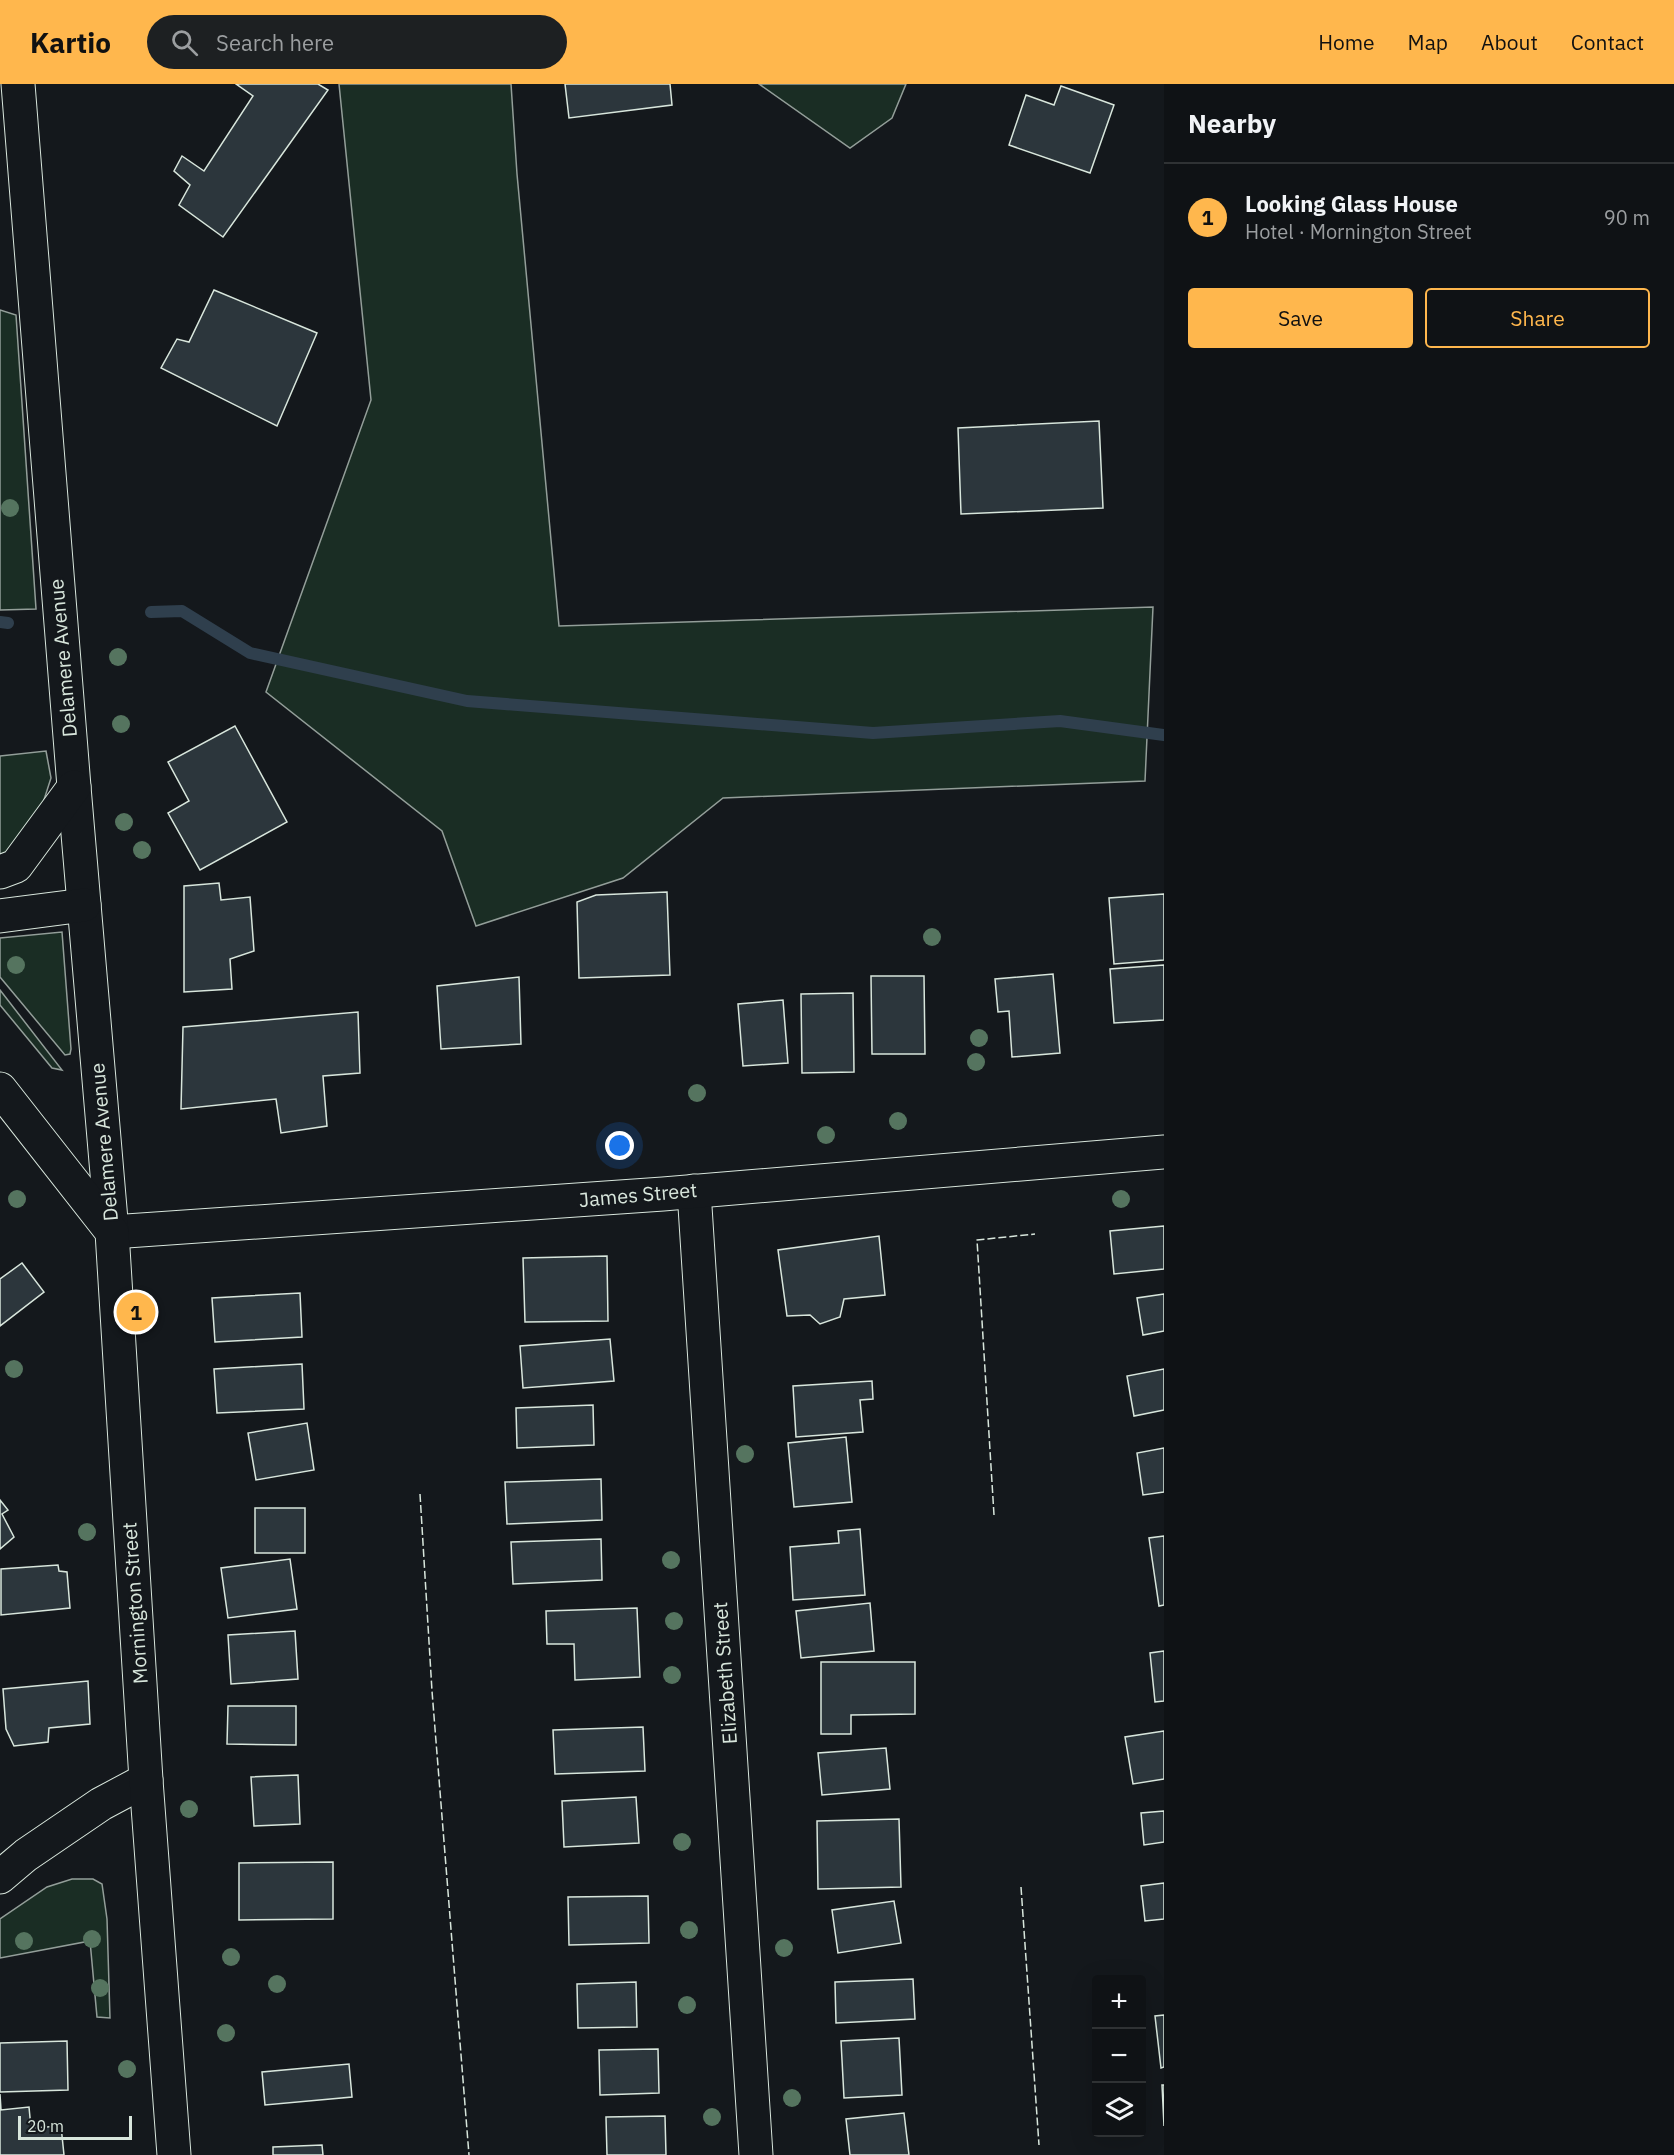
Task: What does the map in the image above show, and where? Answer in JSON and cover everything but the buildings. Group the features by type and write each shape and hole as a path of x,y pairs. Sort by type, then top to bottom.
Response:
{"street":[{"name":"Delamere Avenue","path":"18,84 112,1232"},
{"path":"0,872 16,866 74,787"},
{"path":"0,916 84,905"},
{"path":"0,1089 112,1232"},
{"name":"James Street","path":"112,1232 694,1191 1164,1152"},
{"name":"Elizabeth Street","path":"694,1191 756,2155"},
{"name":"Mornington Street","path":"112,1232 146,1780 174,2155"},
{"path":"0,1877 26,1855 101,1803 146,1780"}],"green space":[{"path":"339,84 511,84 517,174 559,626 1153,607 1145,781 723,798 623,878 476,926 442,831 266,692 371,400"},
{"path":"759,84 906,84 892,118 850,148"},
{"path":"0,310 16,315 36,609 0,610"},
{"path":"46,751 51,778 42,806 25,838 0,857 0,756"},
{"path":"62,932 71,1049 70,1054 65,1055 0,977 0,938"},
{"path":"0,990 62,1070 52,1068 0,1005"},
{"path":"72,1879 93,1879 102,1884 107,1919 110,2018 97,2017 90,1941 0,1958 0,1919 47,1887"}],"waterway":[{"path":"151,612 182,611 250,653 467,701 873,733 1060,721 1164,735"},
{"path":"0,622 8,623"}],"fence":[{"path":"994,1515 977,1240 1035,1234"},
{"path":"420,1494 432,1691 469,2155"},
{"path":"1021,1887 1039,2145"}],"place":[{"name":"Looking Glass House","path":"136,1312"}]}
